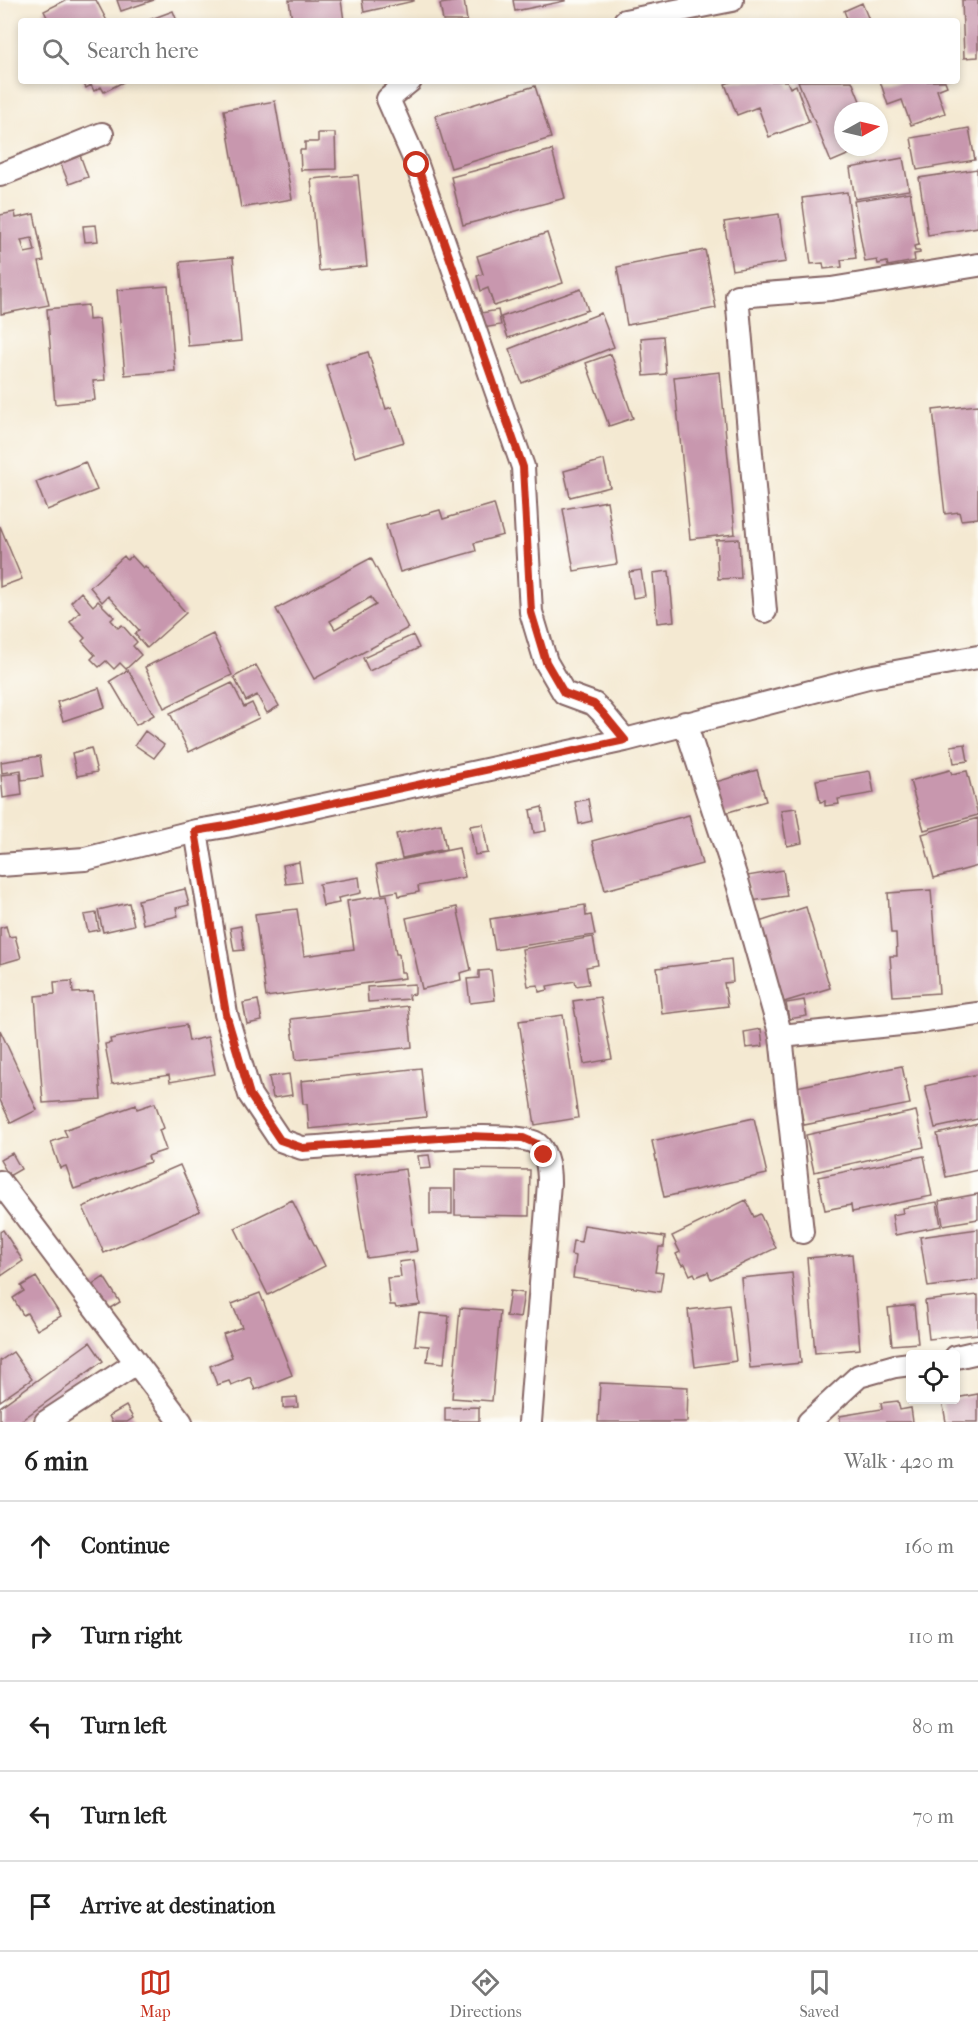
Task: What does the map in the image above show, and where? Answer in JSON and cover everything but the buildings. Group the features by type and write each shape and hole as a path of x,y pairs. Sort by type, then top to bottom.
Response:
{"street":[{"path":"640,18 732,0"},
{"path":"406,84 388,99 417,165 523,467 531,612 546,662 564,693 594,704 625,740"},
{"path":"0,175 102,134"},
{"path":"765,611 737,296 831,289 978,265"},
{"path":"0,865 85,859 195,831 625,740 868,677 978,657"},
{"path":"685,723 738,884 781,1036 802,1232"},
{"path":"195,831 226,1014 250,1095 280,1140 303,1148 467,1136 523,1138 537,1144 544,1155 549,1169 549,1183 530,1422"},
{"path":"781,1036 978,1014"},
{"path":"0,1182 181,1422"},
{"path":"960,1357 978,1352"},
{"path":"46,1422 136,1363"},
{"path":"808,1422 860,1376 906,1365"}],"route":[{"path":"417,165 523,467 531,612 546,662 564,693 594,704 625,740 195,831 226,1014 250,1095 280,1140 303,1148 467,1136 523,1138 537,1144 544,1155"}]}
